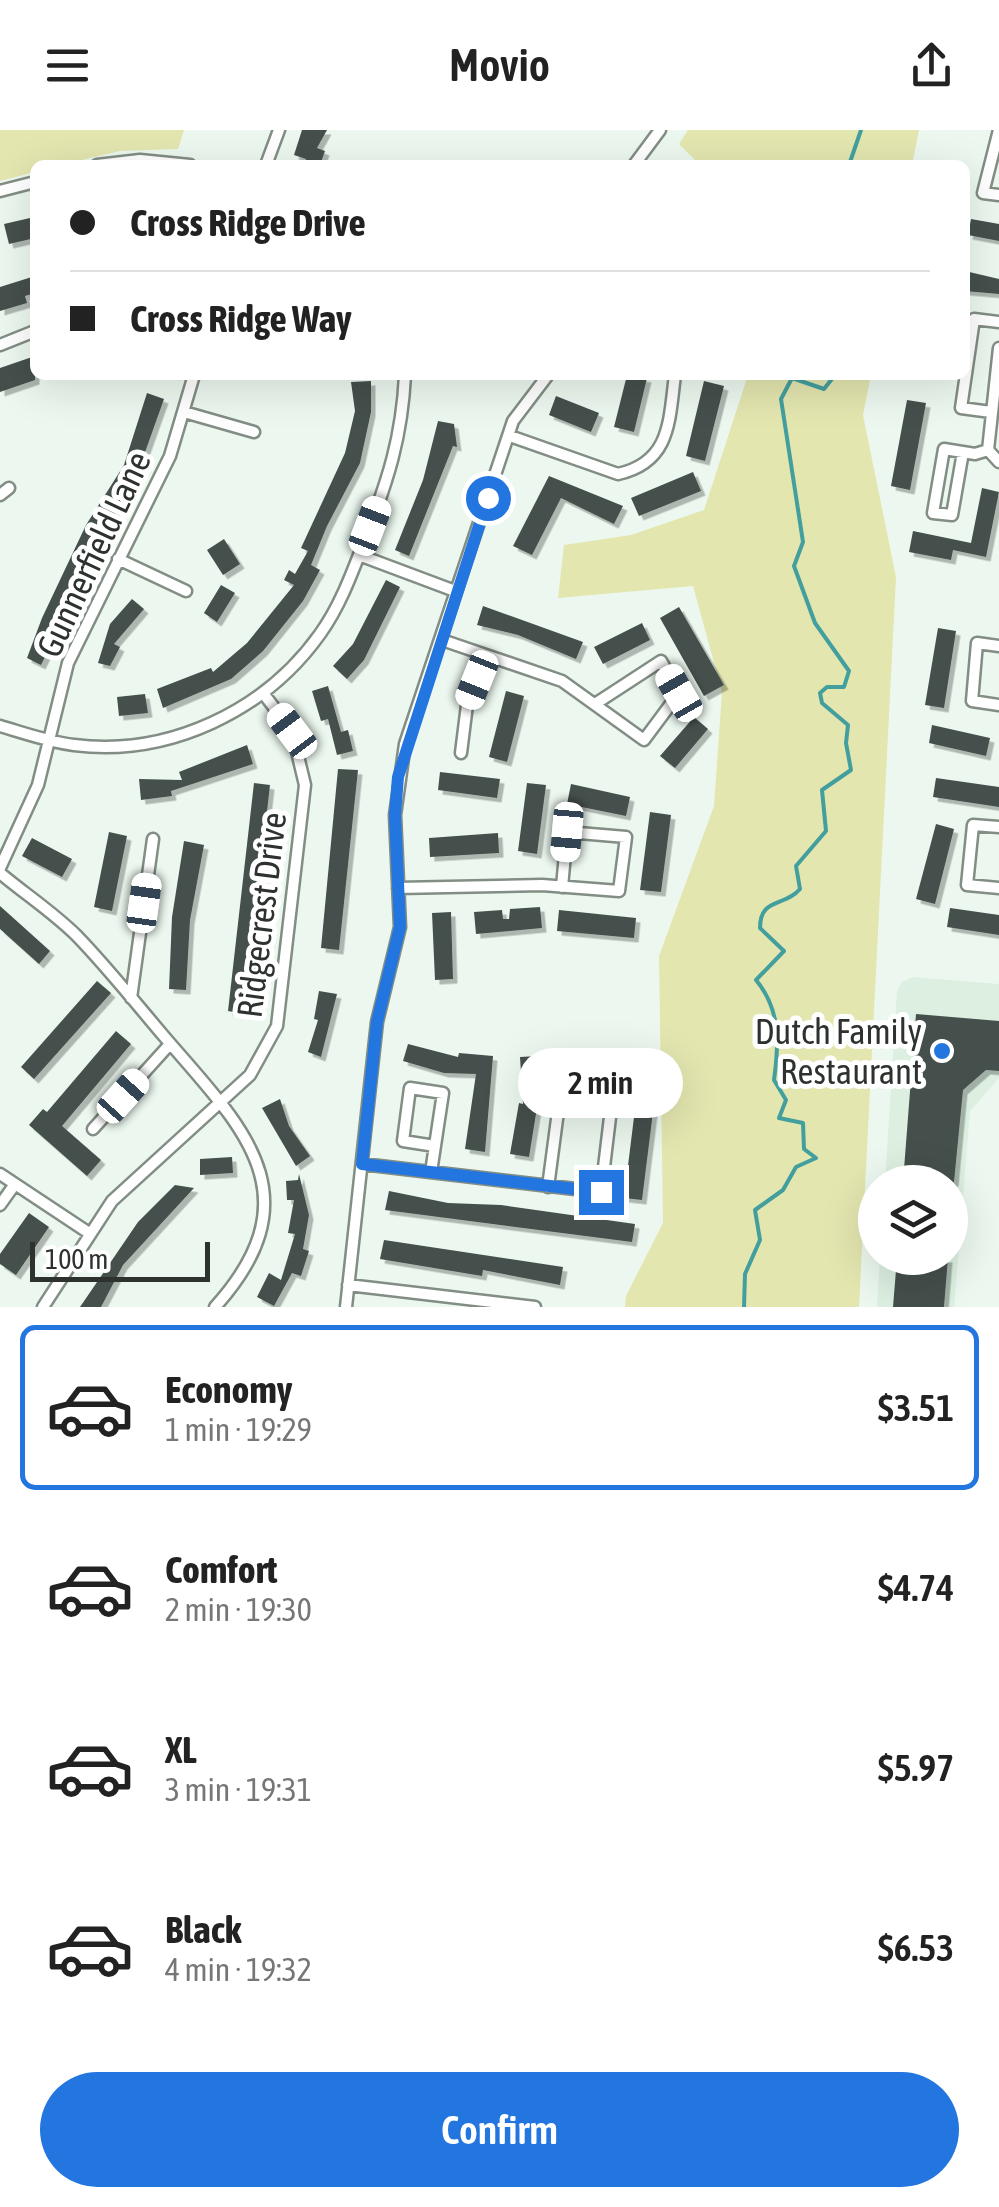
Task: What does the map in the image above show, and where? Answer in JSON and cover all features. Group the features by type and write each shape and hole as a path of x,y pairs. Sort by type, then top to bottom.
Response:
{"street":[{"path":"268,160 280,130"},
{"path":"638,160 660,130"},
{"path":"999,130 983,193 999,195"},
{"path":"0,191 30,183"},
{"path":"970,349 974,319 999,322"},
{"path":"0,345 30,333"},
{"path":"999,348 988,450 999,462"},
{"name":"Gunnerfield Lane","path":"0,870 15,829 29,809 68,663 170,456 193,380"},
{"path":"0,726 50,740 102,747 161,741 214,723 263,693 294,667 320,633 359,555 393,467 403,428 405,380"},
{"path":"346,1307 377,1022 400,927 398,777 454,592 519,408 544,380"},
{"path":"510,436 618,474 635,470 654,459 666,442 674,380"},
{"path":"966,380 962,408 990,412"},
{"path":"184,412 254,432"},
{"path":"963,452 952,514 933,513 944,449 988,450"},
{"path":"359,555 454,592"},
{"path":"118,560 186,592"},
{"path":"442,640 562,681 644,740 679,693 661,661 595,704"},
{"path":"999,646 978,644 972,701 999,704"},
{"path":"461,753 467,704 486,656"},
{"name":"Ridgecrest Drive","path":"44,1307 112,1201 250,1076 277,1026 305,786 292,731 263,693"},
{"path":"999,827 972,825 967,885 999,888"},
{"path":"398,888 562,886 619,892 626,837 567,832 562,886"},
{"path":"131,998 152,839"},
{"path":"0,870 74,934 223,1102 252,1148 261,1176 259,1235 248,1263 215,1307"},
{"path":"93,1129 170,1044"},
{"path":"431,1172 435,1146 442,1093 410,1088 402,1140 435,1146"},
{"path":"362,1164 548,1186 601,1192 611,1110 559,1104 548,1186"},
{"path":"0,1174 88,1233"},
{"path":"0,1205 14,1184"},
{"path":"348,1285 478,1304 535,1307"}],"shaded area":[{"path":"913,977 999,984 999,1078 970,1111 966,1165 886,1165 897,991 902,982"},
{"path":"879,1275 957,1275 954,1307 877,1307"}],"green space":[{"path":"0,130 184,130 178,149 120,151 82,160 30,160 30,173 0,181"},
{"path":"688,130 919,130 913,160 695,160 679,144"},
{"path":"746,380 870,380 863,415 896,577 866,1165 858,1165 859,1307 625,1307 626,1296 663,1223 659,956 714,806 722,692 693,586 558,598 564,545 631,535 704,510"}],"building":[{"path":"302,130 327,130 317,148 325,151 322,160 294,155"},
{"path":"30,218 30,239 9,244 4,224"},
{"path":"971,219 999,224 999,241 970,235"},
{"path":"970,272 999,279 999,294 970,291"},
{"path":"30,278 27,303 0,311 0,287"},
{"path":"30,358 30,380 35,380 0,392 0,368"},
{"path":"626,380 647,380 634,432 614,427"},
{"path":"371,381 371,412 360,463 327,526 311,565 320,570 303,601 263,651 231,679 163,708 157,689 211,668 213,672 247,643 294,585 284,580 289,570 295,574 308,551 301,548 345,453 355,411 351,382"},
{"path":"704,381 724,386 705,461 686,456"},
{"path":"147,393 164,399 144,455 41,665 27,658 42,618 86,525 124,465"},
{"path":"556,396 599,413 591,432 549,415"},
{"path":"907,400 926,403 910,490 891,486"},
{"path":"438,421 454,424 457,447 453,446 409,556 395,550 423,480"},
{"path":"693,472 701,491 639,516 631,498"},
{"path":"549,476 623,506 614,524 561,498 532,555 513,546"},
{"path":"982,488 999,492 986,557 953,550 951,560 909,552 913,531 971,543"},
{"path":"224,539 240,564 223,575 207,550"},
{"path":"386,580 400,587 364,660 347,679 333,666 353,644"},
{"path":"221,585 235,593 217,622 204,613"},
{"path":"132,599 144,609 114,644 120,647 110,666 98,663 110,624"},
{"path":"483,606 583,642 576,659 518,635 477,625"},
{"path":"679,607 724,685 704,696 660,618"},
{"path":"642,623 650,640 603,664 594,647"},
{"path":"938,628 956,631 944,708 925,705"},
{"path":"328,686 341,732 348,730 353,751 337,755 328,719 321,721 312,691"},
{"path":"506,691 524,696 507,762 489,757"},
{"path":"145,694 148,713 119,716 117,697"},
{"path":"694,717 708,729 675,768 660,756"},
{"path":"932,725 990,738 986,756 929,743"},
{"path":"247,745 253,764 171,791 172,796 141,800 139,779 182,780 179,772"},
{"path":"338,769 358,770 339,950 321,948"},
{"path":"440,772 500,779 497,798 438,790"},
{"path":"936,778 999,787 999,807 933,797"},
{"path":"254,783 270,785 244,1014 228,1011"},
{"path":"527,783 546,785 537,854 518,851"},
{"path":"571,784 630,797 626,816 567,804"},
{"path":"650,812 671,815 661,892 640,890"},
{"path":"936,824 954,829 935,904 916,899"},
{"path":"109,832 127,836 112,911 94,907"},
{"path":"498,833 499,853 430,857 429,838"},
{"path":"32,838 72,859 62,877 22,856"},
{"path":"184,841 204,845 190,920 186,990 169,989 172,917"},
{"path":"0,906 50,951 39,964 0,929"},
{"path":"540,907 542,928 476,934 474,912 502,910 503,919 509,919 510,909"},
{"path":"950,908 999,915 999,935 947,927"},
{"path":"559,910 636,918 634,938 557,931"},
{"path":"451,912 453,979 435,980 432,913"},
{"path":"97,981 111,993 34,1079 21,1067"},
{"path":"319,991 337,994 321,1057 308,1052 318,1020 314,1019"},
{"path":"916,1014 999,1021 999,1071 986,1070 963,1090 956,1165 904,1165"},
{"path":"116,1031 131,1044 62,1126 101,1160 87,1176 29,1125 43,1109 47,1112"},
{"path":"408,1044 458,1057 459,1053 493,1056 485,1152 465,1149 476,1074 444,1073 403,1061"},
{"path":"538,1056 540,1089 529,1157 510,1154 519,1103 523,1104 520,1057"},
{"path":"562,1059 640,1073 637,1090 559,1076"},
{"path":"280,1099 289,1126 310,1156 296,1166 262,1108"},
{"path":"635,1109 653,1112 642,1200 624,1198"},
{"path":"232,1157 233,1173 200,1175 200,1159"},
{"path":"299,1174 309,1215 303,1249 309,1251 301,1276 292,1273 274,1306 257,1297 269,1273 281,1280 295,1234 288,1233 294,1200 287,1200 286,1181 298,1180"},
{"path":"175,1185 194,1188 123,1265 101,1307 80,1307 138,1222"},
{"path":"389,1191 448,1203 501,1205 635,1224 632,1242 385,1210"},
{"path":"29,1213 49,1227 16,1275 0,1264 0,1254"},
{"path":"384,1240 563,1267 560,1285 483,1270 482,1276 380,1259"},
{"path":"896,1275 947,1275 944,1307 893,1307"}],"waterway":[{"path":"851,160 861,130"},
{"path":"744,1307 745,1274 760,1240 755,1210 783,1190 796,1167 816,1158 804,1149 803,1123 779,1118 786,1100 774,1080 774,1015 756,980 784,951 760,928 761,918 769,907 800,889 796,866 826,831 822,790 851,770 846,743 848,725 822,703 820,693 827,687 844,687 849,671 815,623 794,566 803,542 781,399 791,380"},
{"path":"798,380 824,389 831,380"}],"place":[{"name":"Dutch Family Restaurant","path":"942,1051"}],"route":[{"path":"488,498 454,592 398,777 395,815 400,927 377,1022 362,1164 601,1192"}]}
